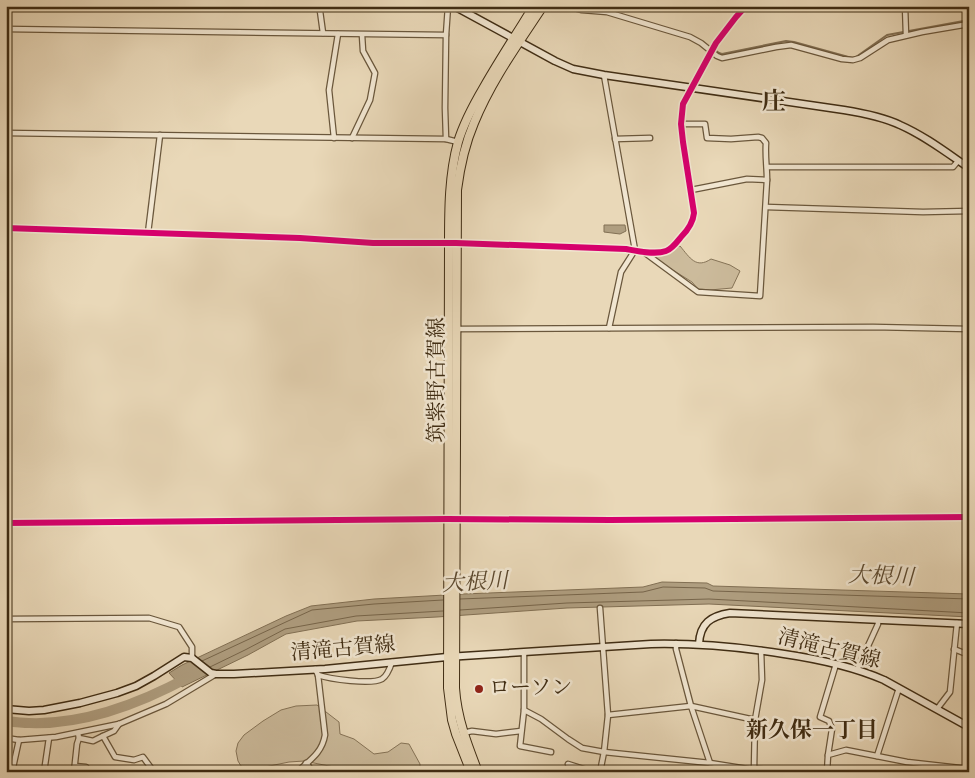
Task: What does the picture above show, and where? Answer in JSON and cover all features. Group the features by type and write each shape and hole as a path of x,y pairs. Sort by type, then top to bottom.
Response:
{"main road":[{"path":"454,6 555,61 574,69 692,89 844,110 878,117 916,133 969,168"},
{"name":"筑紫野古賀線","path":"452,244 457,190 468,140 481,105 534,6"},
{"name":"筑紫野古賀線","path":"471,772 452,720 448,688 452,620 452,244 450,188 458,142 475,102 516,40 543,6"},
{"name":"清滝古賀線","path":"699,644 703,627 708,621 730,613 969,624"},
{"name":"清滝古賀線","path":"214,674 316,672 392,662 451,657 676,643 699,644 800,656 857,670 899,688 969,727"},
{"path":"6,709 44,710 116,694 136,686 184,657 193,658 214,674"},
{"name":"筑紫野古賀線","path":"451,657 456,705 463,733 478,772"},
{"path":"754,770 789,772"}],"street":[{"path":"316,6 320,11 323,33"},
{"path":"446,139 446,35 448,6"},
{"path":"567,6 582,10 607,12 690,37 722,58 776,46 791,45 852,60 860,58 888,40 969,24"},
{"path":"607,6 607,12"},
{"path":"6,228 300,238 373,243 635,250 644,252 666,251 674,246 693,222 694,213 681,124 683,104 716,43 746,6"},
{"path":"905,6 906,36"},
{"path":"6,29 446,35"},
{"path":"334,138 329,90 338,34"},
{"path":"352,138 370,100 375,73 363,51 362,35"},
{"path":"604,75 635,250 621,272 609,328"},
{"path":"644,252 698,292 760,296 766,207 766,143 762,138 758,137 707,138 705,124 681,124"},
{"path":"6,133 446,139 458,142"},
{"path":"148,233 160,135"},
{"path":"615,139 650,138"},
{"path":"767,166 953,167 958,161"},
{"path":"691,190 747,179 767,180"},
{"path":"766,207 969,212"},
{"path":"452,329 873,327 969,329"},
{"path":"6,524 452,519 610,520 969,517"},
{"path":"600,608 608,715 600,772"},
{"path":"6,619 148,618 179,626 192,647 193,658"},
{"path":"857,670 878,624 878,620"},
{"path":"937,709 950,692 957,623"},
{"path":"676,643 691,706 710,763"},
{"path":"954,649 969,655"},
{"path":"524,710 541,719 582,748 754,770 755,720 762,680 760,650"},
{"path":"524,652 524,710 520,746 551,752"},
{"path":"316,672 326,678 374,681 384,677 392,662"},
{"path":"827,772 832,729 829,721 820,717 836,664"},
{"path":"297,772 318,753 323,745 325,735 316,672"},
{"path":"6,738 19,740 79,736 119,724 166,704 214,674"},
{"path":"877,756 899,688"},
{"path":"608,715 691,706 755,720"},
{"path":"79,736 93,741 114,731 119,724"},
{"path":"463,733 472,731 496,734 521,731"},
{"path":"74,772 79,736"},
{"path":"103,736 115,757 134,760 143,757 154,772"},
{"path":"44,772 49,738"},
{"path":"12,772 19,740"},
{"path":"828,755 846,750 907,762 968,770"},
{"path":"306,764 313,772"},
{"path":"568,764 592,772"},
{"path":"74,766 86,767 90,772"}],"shaded area":[{"path":"680,246 694,261 701,263 711,259 730,265 740,271 732,288 698,289 692,282 652,257 652,254"},
{"path":"317,705 339,722 340,734 354,739 374,754 388,752 401,743 409,744 420,764 420,772 348,772 304,761 255,769 241,766 236,751 238,743 244,735 281,710 296,706"}],"water":[{"path":"604,225 625,225 626,231 620,234 604,232"},
{"path":"662,582 707,583 713,586 969,594 969,617 709,604 567,608 357,621 286,634 182,687 169,673 182,665 311,606 374,599 643,587"}],"waterway":[{"path":"715,50 722,54 786,41 852,58 887,35 969,20"},
{"name":"大根川","path":"6,721 50,723 91,716 132,704 189,677"}],"cycle path":[{"path":"6,228 300,238 373,243 456,243 626,249 651,253 666,251 688,229 693,220 694,213 681,124 683,104 716,43 746,6"},
{"path":"6,523 969,517"}],"place":[{"name":"ローソン","path":"479,689"}],"district":[{"name":"庄","path":"774,103"},
{"name":"新久保一丁目","path":"812,732"}]}
